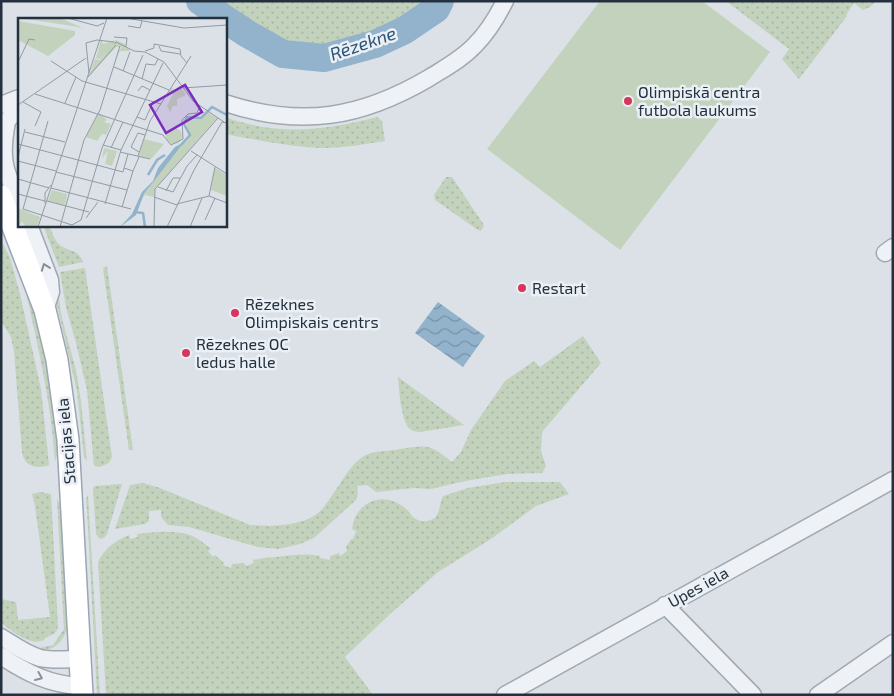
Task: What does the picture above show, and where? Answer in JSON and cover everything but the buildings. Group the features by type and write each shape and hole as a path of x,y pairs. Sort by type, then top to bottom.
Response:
{"main road":[{"name":"Stacijas iela","path":"1,196 45,310 57,360 68,440 81,690"}],"street":[{"path":"226,103 263,114 306,116 342,113 379,104 404,92 463,56 475,46 486,32 505,1"},
{"path":"1,105 18,98"},
{"path":"18,107 16,112 4,123 3,152 5,170 18,200"},
{"path":"28,226 50,280 51,292 45,310"},
{"name":"Upes iela","path":"505,695 893,480"},
{"path":"665,605 753,695"},
{"path":"1,637 40,658"},
{"path":"1,643 24,656 50,659 80,659"},
{"path":"818,695 893,643"},
{"path":"1,656 17,667 40,678 81,690"}],"green space":[{"path":"202,1 429,1 385,39 313,57 266,44"},
{"name":"Olimpiskā centra futbola laukums","path":"600,1 702,1 770,52 620,250 487,149"},
{"path":"726,1 876,1 870,7 863,10 854,3 847,16 799,79 782,59 789,49"},
{"path":"226,117 264,127 301,129 338,126 377,117 382,121 385,141 347,147 324,148 274,143 226,134"},
{"path":"446,177 452,177 484,225 481,231 435,200 434,195"},
{"path":"34,226 38,226 55,272 62,319 76,370 87,461 84,457 77,391 57,305 53,275"},
{"path":"43,226 49,226 59,244 79,255 83,262 59,267"},
{"path":"1,240 10,258 20,294 41,389 49,465 43,467 29,465 24,459 22,452 14,352 11,337 1,321"},
{"path":"107,266 133,450 129,450 103,268"},
{"path":"85,268 112,457 109,463 100,467 94,466 87,390 66,307 60,272"},
{"path":"25,288 38,328 47,369 58,452 55,461 47,396"},
{"path":"583,336 601,363 542,432 541,451 546,466 542,473 507,474 431,489 414,488 376,492 367,485 357,486 358,494 356,500 314,538 300,544 278,549 258,547 189,527 168,525 161,517 161,510 149,511 149,521 145,524 115,529 130,485 143,483 160,488 250,525 274,526 300,522 314,516 327,503 352,466 366,455 377,452 428,447 452,462 461,452 471,430 505,381 534,361 540,367"},
{"path":"398,377 464,425 420,432 410,429 402,412"},
{"path":"505,482 560,482 569,494 536,506 491,539 438,572 345,657 373,695 106,695 98,562 107,549 119,540 129,535 130,539 138,537 137,534 144,533 184,533 201,541 211,549 208,551 213,557 215,555 224,563 223,565 231,568 232,564 244,563 246,566 254,563 253,560 262,558 304,554 320,556 320,558 330,560 330,556 339,553 340,556 347,551 346,547 351,539 353,539 356,531 352,529 356,516 362,508 373,501 386,499 393,501 407,509 414,518 426,521 435,518 443,496 468,488"},
{"path":"122,484 107,534 104,538 100,539 96,534 93,488 95,486"},
{"path":"40,492 51,494 58,627 54,634 36,642 25,639 1,623 1,599 16,602 18,620 50,617 32,494"},
{"path":"88,495 100,695 97,695 86,499"},
{"path":"57,499 61,506 67,629 57,645 53,648 43,649 30,646 39,648 53,645 64,629"}],"water":[{"path":"438,302 485,336 463,367 415,333"}],"waterway":[{"name":"Rēzekne","path":"200,1 224,18"},
{"name":"Rēzekne","path":"226,20 283,54 324,58 375,44 405,30 436,9 440,1"}],"place":[{"name":"Olimpiskā centra futbola laukums","path":"628,101"},
{"name":"Restart","path":"522,288"},
{"name":"Rēzeknes Olimpiskais centrs","path":"235,313"},
{"name":"Rēzeknes OC ledus halle","path":"186,353"}]}
